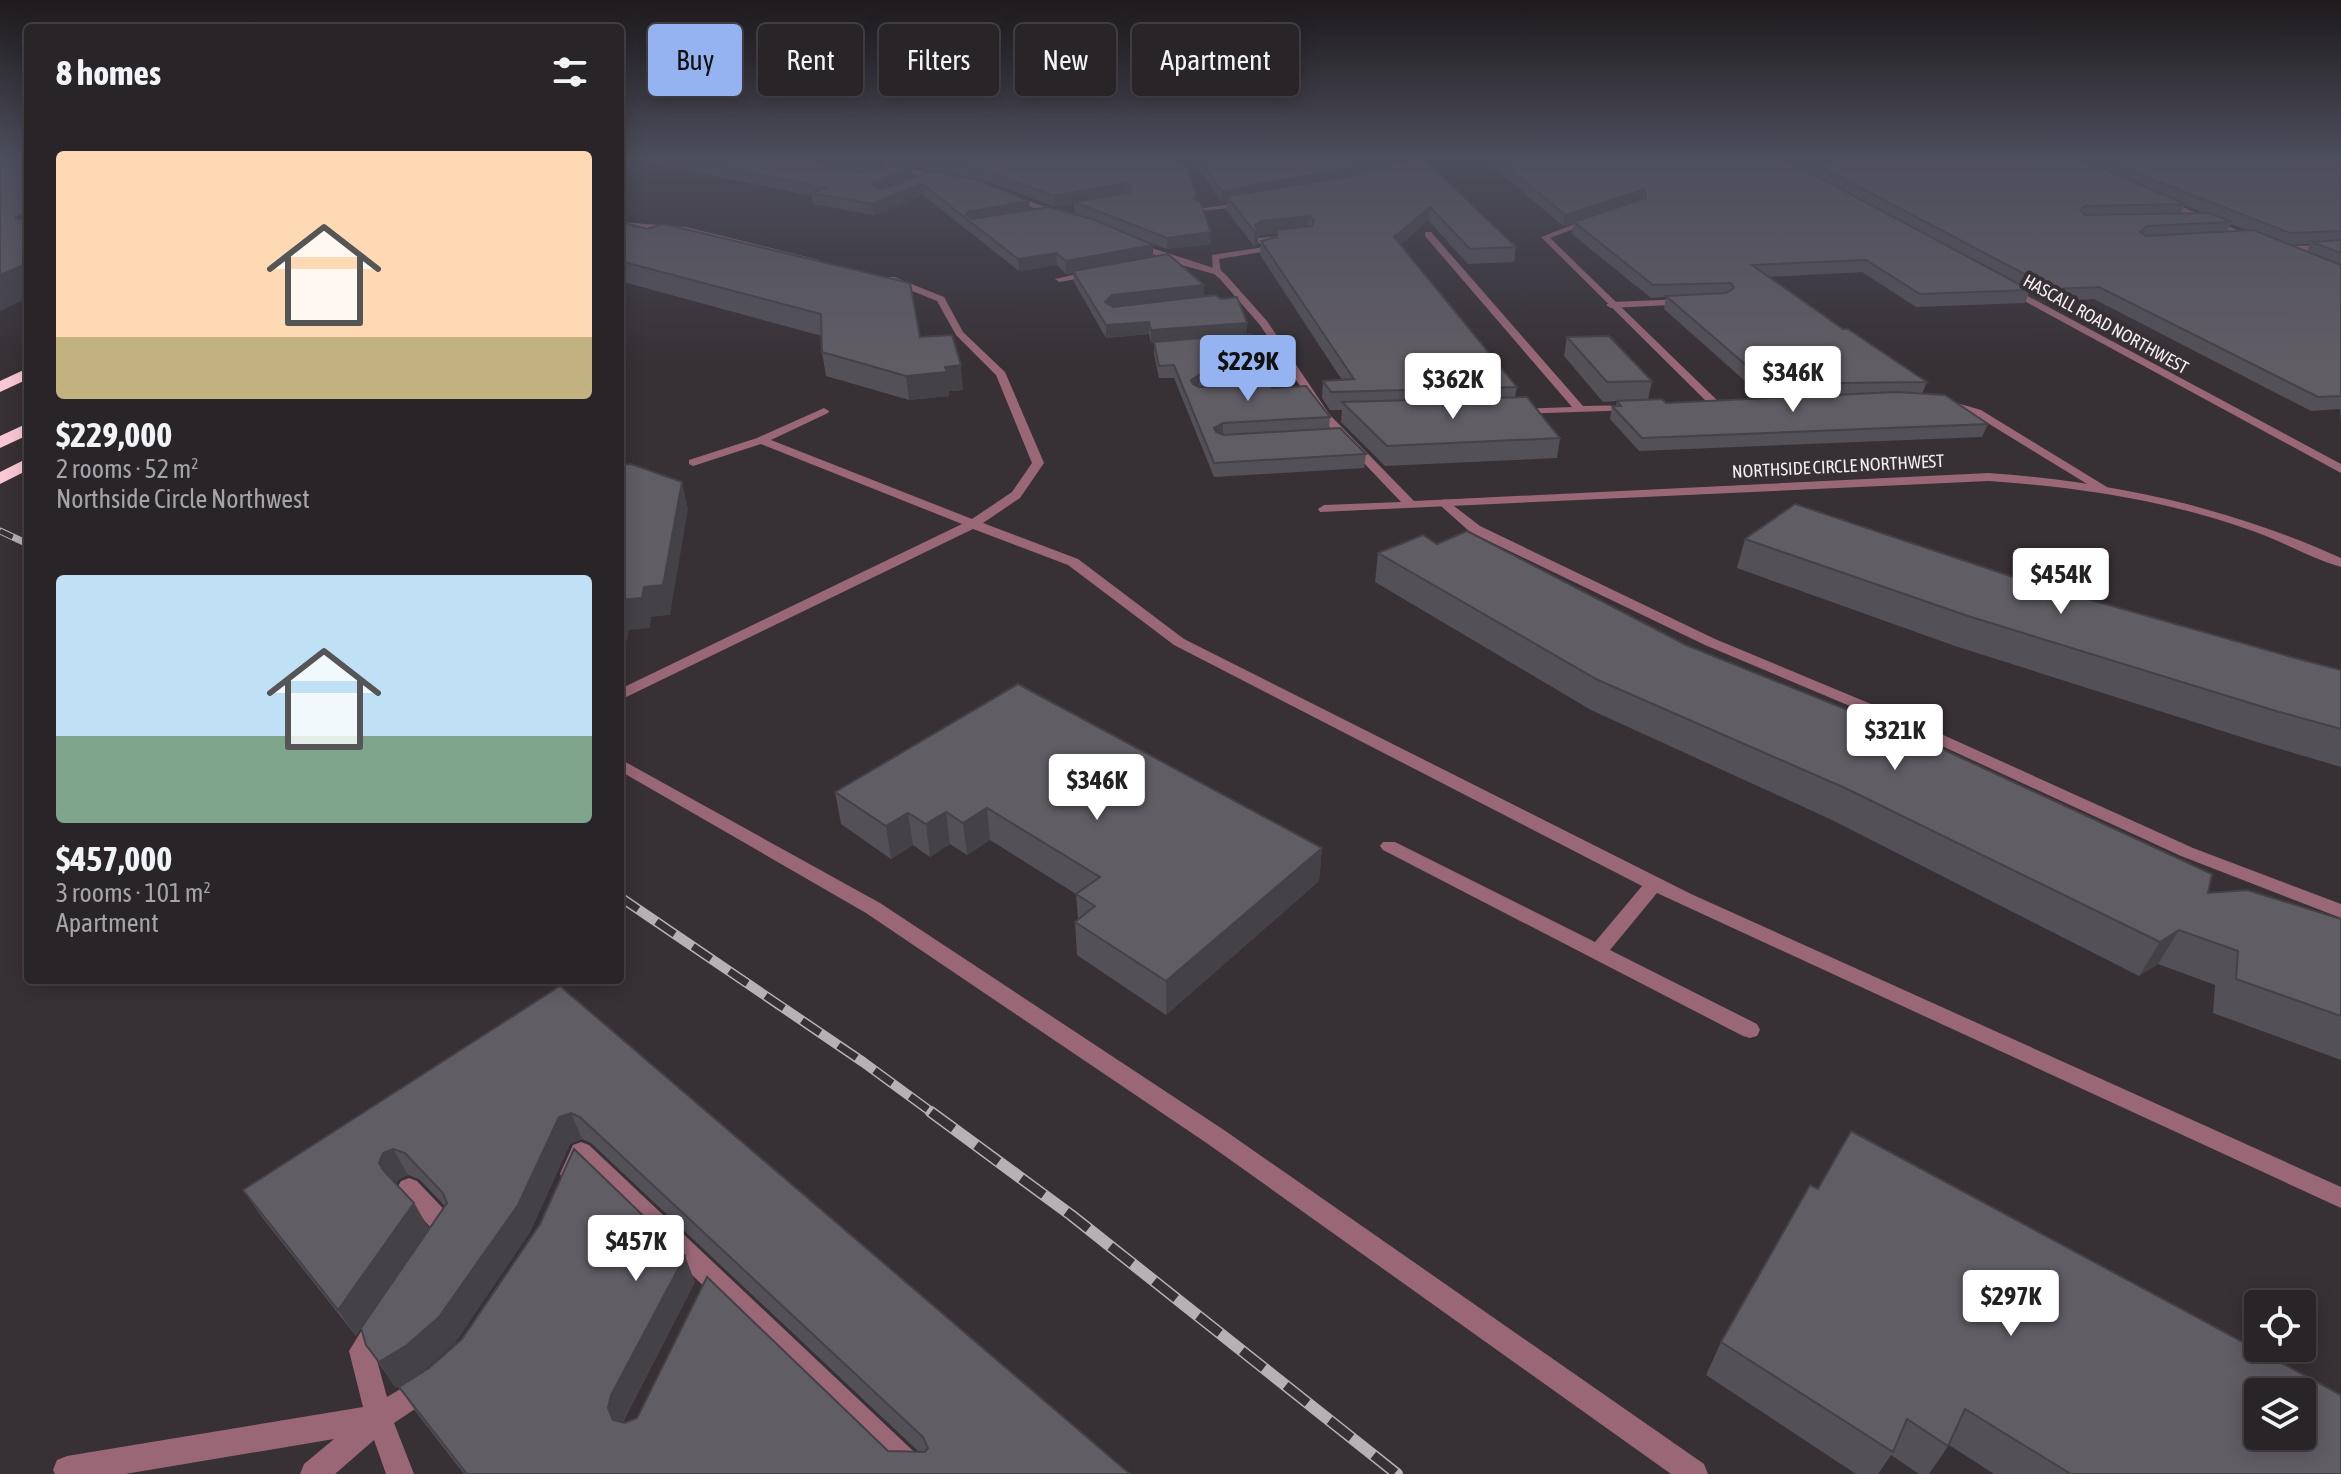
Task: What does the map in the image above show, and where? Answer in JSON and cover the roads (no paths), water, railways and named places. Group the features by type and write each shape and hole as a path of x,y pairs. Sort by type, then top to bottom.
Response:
{"highway":[{"path":"0,377 24,368"},
{"path":"0,387 24,375"},
{"path":"0,443 24,430"},
{"path":"0,479 24,465"}],"street":[{"path":"670,228 825,263"},
{"path":"1571,228 1545,237 1716,405"},
{"path":"2227,228 2304,259"},
{"path":"1428,234 1580,410"},
{"path":"1217,272 1215,257 1271,248 1261,240 1296,236"},
{"path":"2228,238 2250,237"},
{"path":"1128,241 1172,259 1217,272 1275,339 1325,416 1411,505"},
{"path":"2280,249 2341,247"},
{"path":"1158,261 1172,259"},
{"path":"1059,279 1101,272"},
{"path":"624,693 975,523 1016,495 1038,463 1001,374 959,333 941,299 880,276"},
{"name":"HASCALL ROAD NORTHWEST","path":"1994,280 2341,469"},
{"path":"1227,300 1242,298"},
{"path":"1611,305 1695,301"},
{"path":"1227,342 1275,339"},
{"path":"1292,390 1308,389"},
{"path":"1925,400 1949,403 1977,412 2101,487"},
{"path":"1701,406 1732,405"},
{"path":"1506,412 1641,408"},
{"path":"693,462 761,440 824,411"},
{"path":"1325,416 1340,416"},
{"path":"1330,437 1345,436"},
{"path":"761,440 1073,562 1179,642 1654,884 2341,1198"},
{"name":"NORTHSIDE CIRCLE NORTHWEST","path":"1324,509 1989,477 2101,487 2222,516 2341,563"},
{"path":"1445,503 1475,529 1710,642 1913,727 2187,852 2341,911"},
{"path":"624,766 873,908 1216,1137 1694,1474"},
{"path":"1389,846 1750,1030"},
{"path":"1598,952 1654,884"},
{"path":"559,1203 581,1152 917,1474"},
{"path":"409,1188 447,1228 430,1252"},
{"path":"699,1306 713,1278"},
{"path":"387,1314 362,1351 379,1418 400,1474"},
{"path":"314,1474 379,1418 445,1373"},
{"path":"67,1470 379,1418"}],"railway":[{"path":"0,531 24,542"},
{"path":"624,900 863,1062 934,1114"},
{"path":"931,1112 1071,1215 1397,1474"}]}
